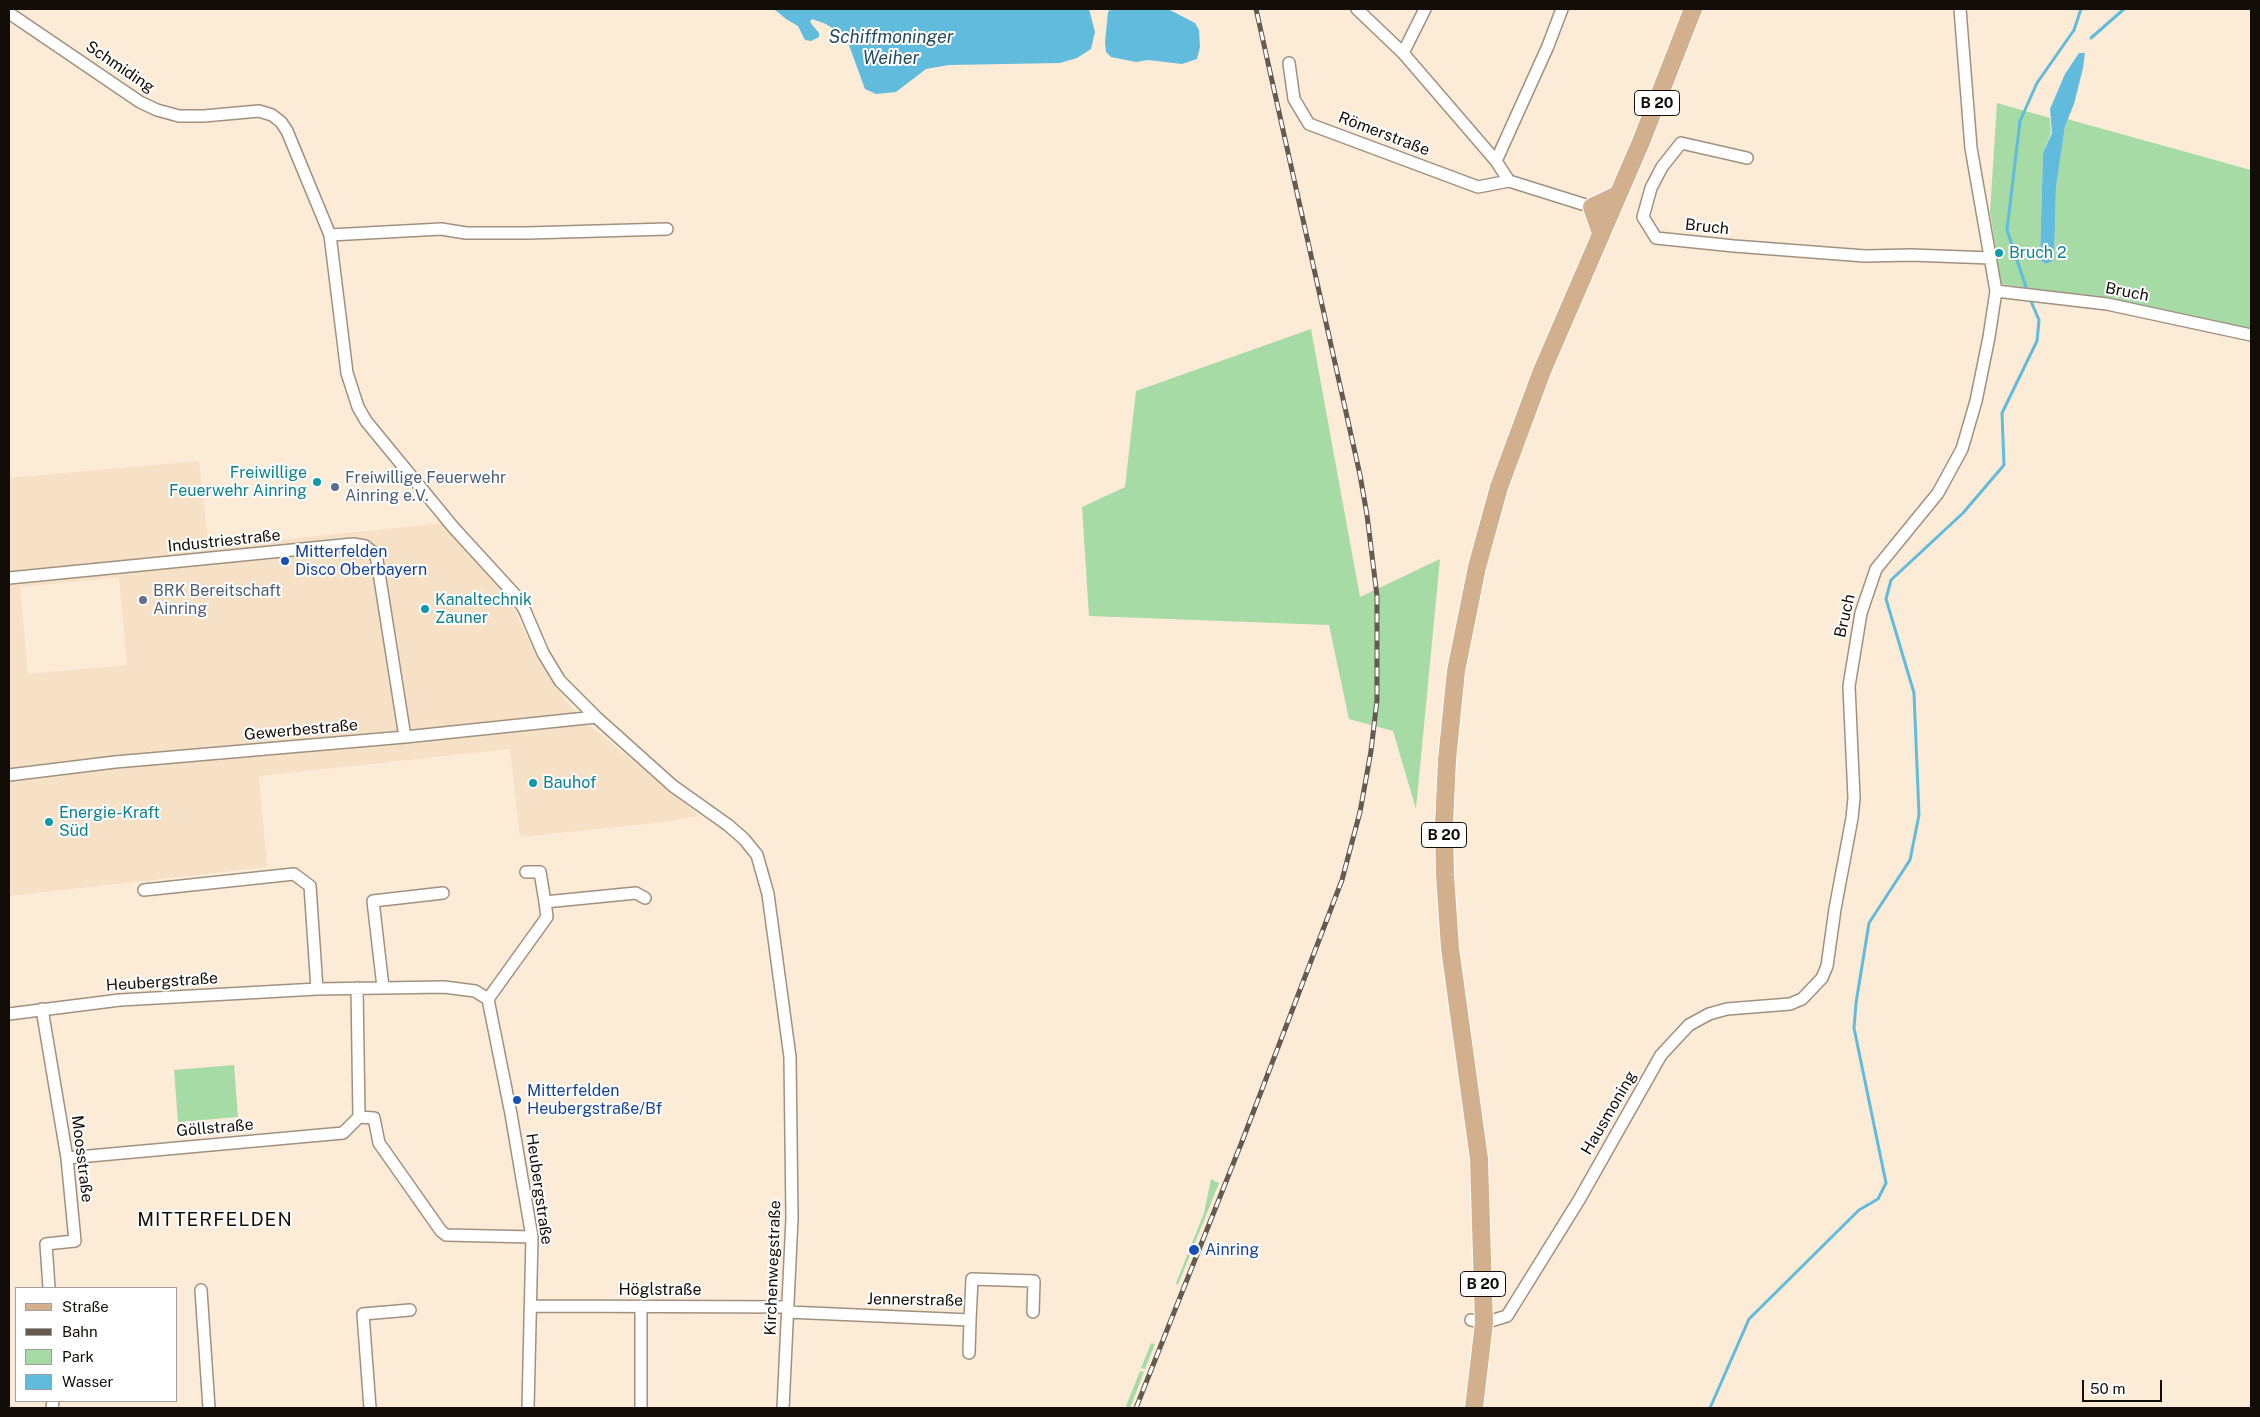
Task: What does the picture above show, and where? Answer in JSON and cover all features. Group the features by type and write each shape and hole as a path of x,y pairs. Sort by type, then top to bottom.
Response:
{"main road":[{"name":"B 20","path":"1474,1408 1478,1321 1479,1159 1450,948 1444,825 1450,718 1456,671 1465,621 1499,487 1542,370 1662,93 1693,9"},
{"path":"1601,233 1592,207 1617,196"}],"street":[{"path":"1357,9 1403,53 1496,161 1509,182"},
{"path":"1403,53 1425,9"},
{"path":"1496,161 1548,46 1562,9"},
{"name":"Bruch","path":"1822,978 1827,966 1852,818 1854,798 1849,686 1861,613 1876,569 1938,493 1962,449 1976,401 1996,291 1971,148 1960,9"},
{"name":"Schmiding","path":"9,12 140,102 157,110 179,116 260,111 272,115 281,122"},
{"name":"Römerstraße","path":"1289,64 1294,100 1309,124 1478,187 1509,182 1592,207"},
{"name":"Kirchenwegstraße","path":"281,122 287,131 330,235 347,372 358,407 377,436 453,527 517,598 551,668 560,681 596,718 673,786 739,835 757,855 768,894 790,1057 792,1218 783,1408"},
{"name":"Bruch","path":"1747,158 1681,143 1662,167 1651,188 1642,217 1656,238 1865,256 1911,255 1991,258"},
{"path":"330,235 427,230 528,233 667,229"},
{"name":"Bruch","path":"1996,291 2107,304 2251,335"},
{"name":"Industriestraße","path":"9,578 353,544 365,546 374,553 377,560 405,737"},
{"name":"Gewerbestraße","path":"9,775 115,762 405,737 596,718"},
{"path":"488,999 547,916 540,872 526,872"},
{"path":"144,890 294,874 310,886 318,988"},
{"path":"383,987 373,901 443,893"},
{"path":"545,902 636,893 645,898"},
{"name":"Hausmoning","path":"1478,1321 1507,1316 1579,1200 1661,1055 1689,1025 1709,1014 1728,1009 1790,1004 1802,999 1822,978"},
{"name":"Heubergstraße","path":"9,1014 120,1000 318,988 444,987 475,991 488,999 511,1114 532,1237 532,1306 528,1408"},
{"path":"357,988 359,1117 374,1118 379,1143 436,1224 446,1235 532,1237"},
{"name":"Moosstraße","path":"42,1009 67,1158 75,1241 46,1244 50,1287"},
{"name":"Göllstraße","path":"67,1158 343,1133 359,1117"},
{"name":"Jennerstraße","path":"788,1310 970,1320 972,1279 1034,1281 1033,1312"},
{"path":"200,1290 209,1408"},
{"name":"Höglstraße","path":"532,1306 641,1306 788,1310"},
{"path":"641,1306 641,1408"},
{"path":"370,1408 363,1314 410,1310"},
{"path":"969,1353 970,1320"}],"shaded area":[{"path":"199,461 209,547 445,523 505,592 541,665 566,701 587,723 699,816 664,822 520,837 510,749 259,776 267,867 9,896 9,478","holes":["119,577 127,665 28,674 20,587"]}],"green space":[{"path":"1997,103 2050,118 2051,133 2043,153 2040,260 2046,264 2054,260 2056,188 2067,119 2251,170 2251,329 2109,299 2001,284 1990,212"},
{"path":"1311,329 1360,597 1440,559 1416,809 1393,731 1349,719 1329,625 1089,616 1082,507 1125,487 1136,391"},
{"path":"234,1065 238,1117 178,1122 174,1070"},
{"path":"1211,1179 1219,1183 1178,1285 1176,1283 1204,1213"},
{"path":"1151,1343 1155,1344 1145,1369 1141,1368"},
{"path":"1140,1371 1144,1372 1130,1408 1126,1406"}],"water":[{"name":"Schiffmoninger Weiher","path":"774,9 1089,9 1095,32 1091,49 1077,58 1060,63 949,65 926,69 896,92 876,94 865,89 846,37 826,24 812,19 810,22 819,33 819,37 811,41 805,40 798,26"},
{"path":"1111,9 1168,9 1195,23 1199,30 1200,47 1197,59 1182,64 1148,60 1136,62 1111,57 1106,52 1105,42 1108,12"},
{"path":"2079,53 2085,53 2083,68 2074,104 2065,126 2056,188 2054,260 2046,264 2040,260 2043,153 2052,133 2050,109 2065,74"}],"waterway":[{"path":"2028,293 2007,230 2020,121 2037,83 2074,30 2081,9"},
{"path":"2091,38 2124,9"},
{"path":"1710,1408 1749,1319 1859,1210 1878,1199 1886,1183 1854,1028 1856,1003 1869,923 1910,860 1919,815 1914,693 1886,599 1891,580 1963,513 2004,465 2002,413 2037,341 2039,320 2030,299"}],"railway":[{"path":"1136,1408 1243,1139 1342,880 1360,812 1371,751 1377,700 1377,596 1360,475 1256,9"}],"place":[{"name":"Bruch 2","path":"1999,253"},
{"name":"Freiwillige Feuerwehr Ainring","path":"317,482"},
{"name":"Freiwillige Feuerwehr Ainring e.V.","path":"335,487"},
{"name":"Mitterfelden Disco Oberbayern","path":"285,561"},
{"name":"BRK Bereitschaft Ainring","path":"143,600"},
{"name":"Kanaltechnik Zauner","path":"425,609"},
{"name":"Bauhof","path":"533,783"},
{"name":"Energie-Kraft Süd","path":"49,822"},
{"name":"Mitterfelden Heubergstraße/Bf","path":"517,1100"},
{"name":"Ainring","path":"1194,1250"}],"district":[{"name":"MITTERFELDEN","path":"215,1220"}]}
